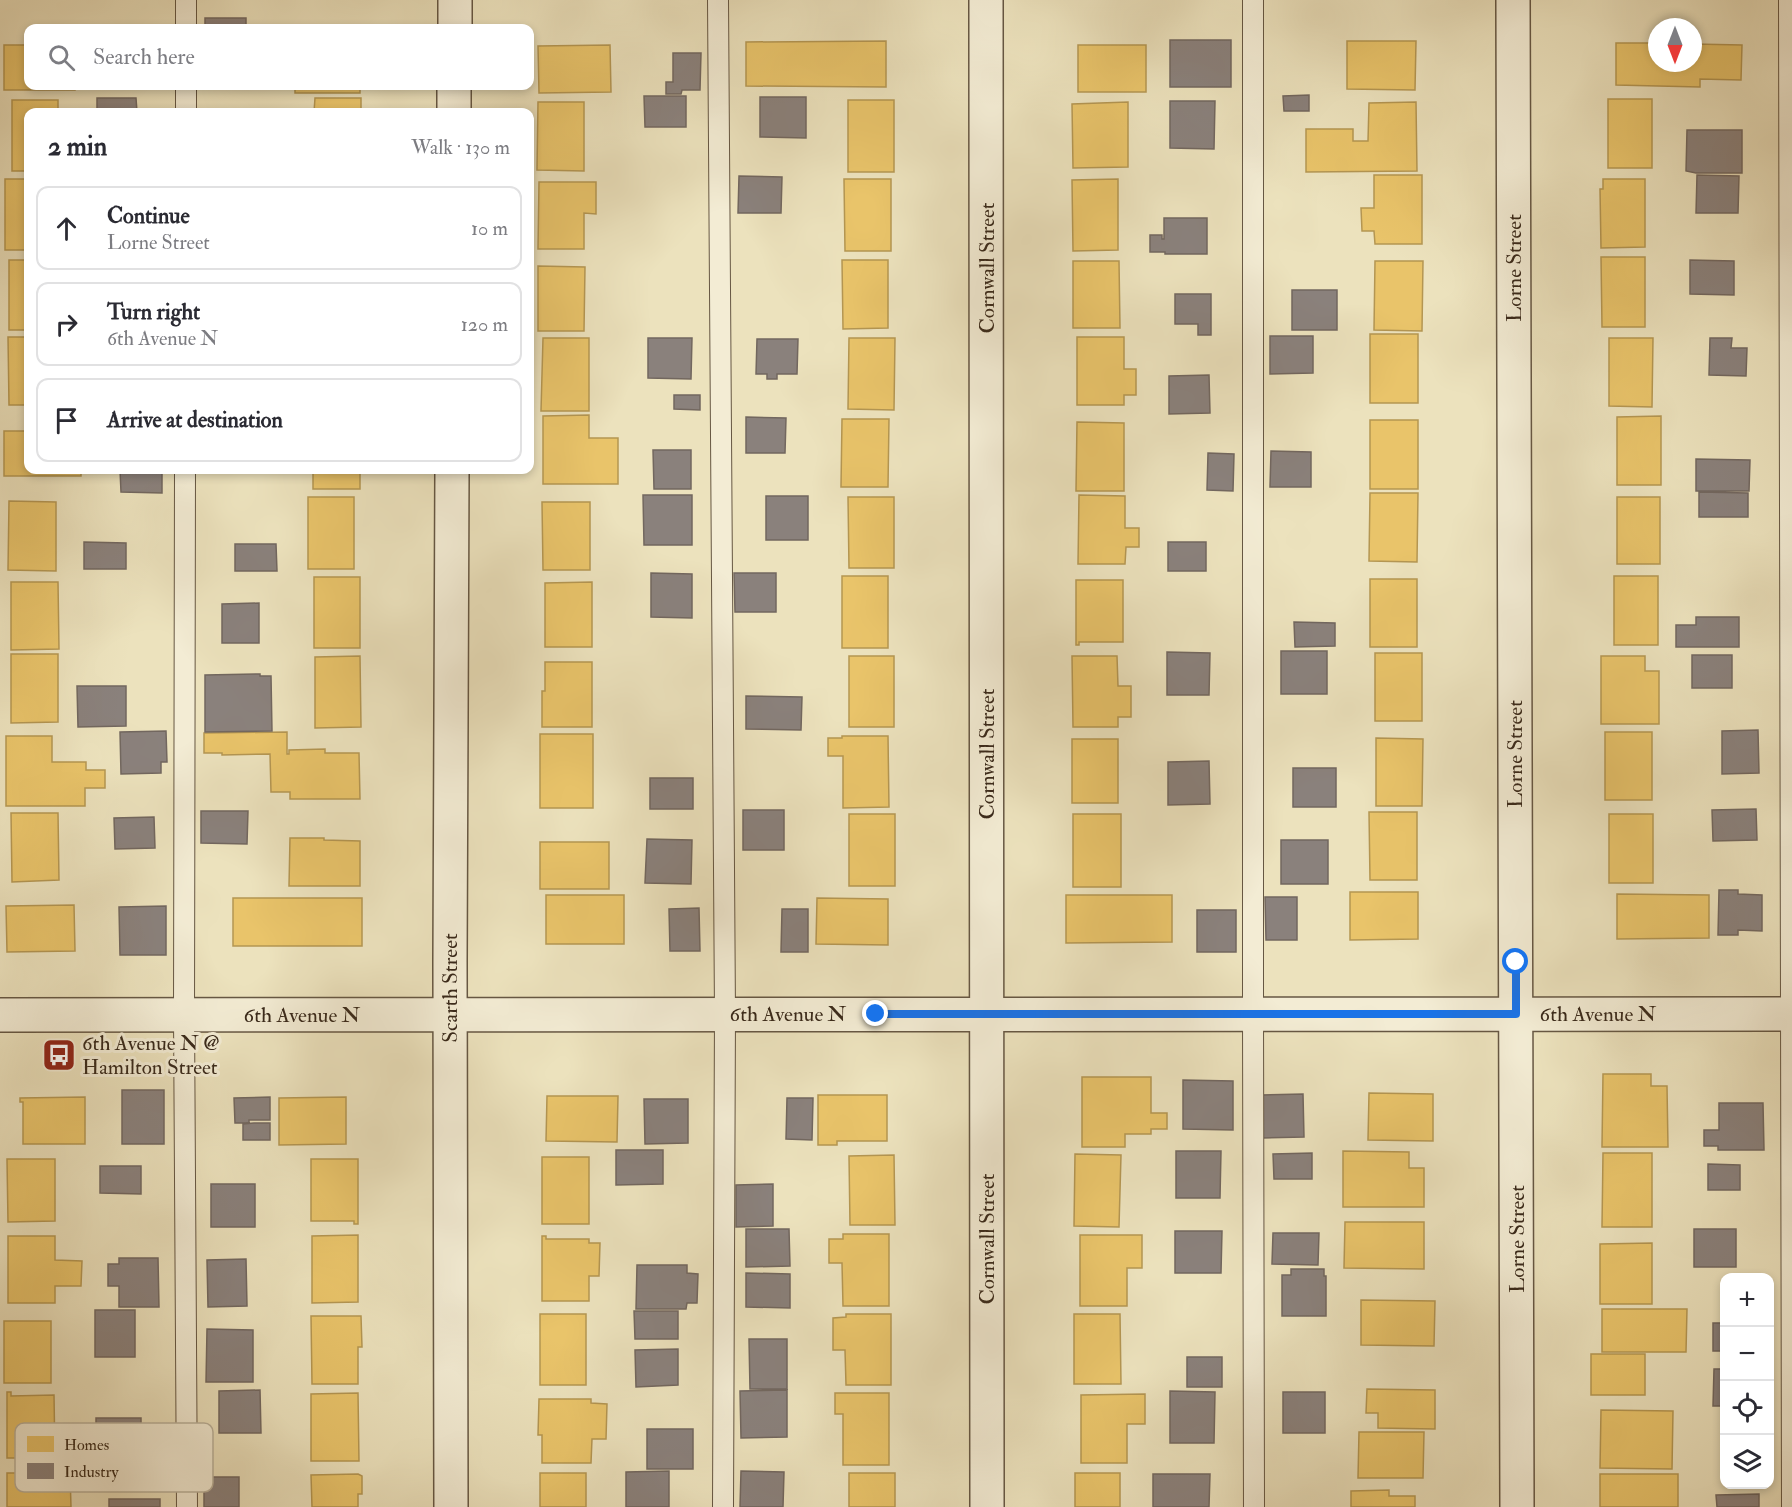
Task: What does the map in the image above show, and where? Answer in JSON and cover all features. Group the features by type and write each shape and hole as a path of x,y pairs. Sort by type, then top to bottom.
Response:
{"street":[{"path":"455,0 455,24"},
{"name":"Cornwall Street","path":"986,0 987,1507"},
{"name":"Lorne Street","path":"1513,0 1517,1507"},
{"path":"454,90 454,108"},
{"name":"Scarth Street","path":"451,1507 452,474"},
{"name":"6th Avenue N","path":"0,1015 1791,1014"}],"lane":[{"path":"186,0 186,24"},
{"path":"718,0 725,1014 723,1507"},
{"path":"1253,0 1254,1507"},
{"path":"1789,0 1792,1507"},
{"path":"186,90 186,108"},
{"path":"185,474 184,1015 186,1423"},
{"path":"187,1492 187,1507"}],"building: Homes":[{"path":"886,41 886,87 746,86 746,42"},
{"path":"1347,41 1416,41 1415,90 1347,89"},
{"path":"1616,43 1648,43 1648,72 1702,72 1702,44 1742,45 1741,80 1700,79 1700,87 1616,85"},
{"path":"4,45 24,45 24,90 4,90"},
{"path":"610,45 611,92 539,93 538,46"},
{"path":"1078,45 1146,45 1146,92 1078,92"},
{"path":"295,90 360,90 360,93 295,93"},
{"path":"315,98 361,98 361,108 314,108"},
{"path":"1608,99 1652,99 1652,168 1608,168"},
{"path":"12,100 58,100 58,108 24,108 24,171 12,171"},
{"path":"848,100 894,100 894,172 848,172"},
{"path":"538,102 584,102 584,171 537,170"},
{"path":"1128,102 1128,167 1073,168 1072,104"},
{"path":"1416,102 1417,171 1306,172 1306,129 1353,129 1353,141 1368,141 1369,103"},
{"path":"1374,175 1422,175 1422,244 1375,244 1374,231 1362,231 1361,208 1374,208"},
{"path":"5,179 24,179 24,250 5,250"},
{"path":"844,179 891,179 891,251 845,251"},
{"path":"1118,179 1118,250 1073,251 1072,180"},
{"path":"1603,179 1645,179 1645,247 1601,248 1600,189 1603,189"},
{"path":"539,182 596,182 596,214 584,213 584,249 538,249"},
{"path":"1601,257 1645,257 1645,327 1602,327"},
{"path":"9,260 24,260 24,330 9,330"},
{"path":"842,260 888,260 888,328 843,329"},
{"path":"1073,261 1119,261 1120,328 1073,328"},
{"path":"1375,261 1423,261 1422,331 1374,330"},
{"path":"538,266 585,267 584,331 538,331"},
{"path":"1370,334 1418,334 1418,403 1370,403"},
{"path":"8,337 24,337 24,405 9,405"},
{"path":"1077,337 1124,337 1124,369 1136,369 1136,395 1124,395 1124,405 1077,405"},
{"path":"543,338 589,338 589,411 541,411"},
{"path":"849,338 895,338 894,410 848,409"},
{"path":"1609,338 1653,338 1652,407 1609,406"},
{"path":"589,415 589,438 618,438 618,484 543,484 543,416"},
{"path":"1661,416 1661,485 1617,485 1617,417"},
{"path":"842,419 889,419 888,487 841,487"},
{"path":"1370,420 1418,420 1418,489 1370,489"},
{"path":"1077,422 1124,423 1124,491 1076,491"},
{"path":"4,431 24,431 24,474 81,474 81,476 4,476"},
{"path":"313,474 360,474 360,489 313,489"},
{"path":"1370,493 1418,493 1417,562 1369,561"},
{"path":"1079,495 1125,496 1125,528 1139,528 1139,547 1126,547 1125,564 1078,564"},
{"path":"308,497 354,497 354,569 308,569"},
{"path":"848,497 894,497 894,568 849,568"},
{"path":"1617,497 1660,497 1660,564 1617,564"},
{"path":"9,501 56,502 56,571 8,570"},
{"path":"542,502 590,502 590,570 543,570"},
{"path":"842,576 888,576 888,648 842,648"},
{"path":"1614,576 1658,576 1658,645 1614,645"},
{"path":"314,577 360,577 360,648 314,648"},
{"path":"1370,579 1417,579 1417,647 1370,647"},
{"path":"1076,580 1123,580 1123,642 1079,642 1079,645 1076,645"},
{"path":"11,582 58,582 59,649 11,650"},
{"path":"592,582 592,647 545,647 545,583"},
{"path":"1375,653 1422,653 1422,721 1375,721"},
{"path":"11,654 58,654 58,722 11,723"},
{"path":"360,656 361,727 315,728 315,657"},
{"path":"849,656 894,656 894,727 849,727"},
{"path":"1072,656 1117,656 1118,686 1131,686 1131,717 1118,717 1118,727 1073,727"},
{"path":"1601,656 1645,656 1645,671 1659,671 1659,724 1601,724"},
{"path":"545,662 592,662 592,727 542,727"},
{"path":"287,732 287,754 289,750 325,749 325,753 359,753 360,799 290,799 290,792 271,792 270,754 204,753 204,733"},
{"path":"1605,732 1652,732 1652,800 1605,800"},
{"path":"540,734 593,734 593,808 540,808"},
{"path":"6,736 52,736 52,762 86,762 86,770 105,770 105,788 85,788 85,806 6,806"},
{"path":"842,736 888,736 889,807 843,808 843,756 828,756 828,738 842,738"},
{"path":"1376,738 1423,739 1422,806 1376,806"},
{"path":"1072,739 1118,739 1118,803 1072,803"},
{"path":"1369,812 1417,812 1417,880 1370,880"},
{"path":"11,813 58,813 59,880 12,882"},
{"path":"849,814 895,814 895,886 849,886"},
{"path":"1073,814 1121,814 1121,887 1073,887"},
{"path":"1609,814 1653,814 1653,883 1609,883"},
{"path":"290,838 360,841 360,886 289,886"},
{"path":"540,842 609,842 609,889 540,889"},
{"path":"1350,892 1418,892 1418,939 1350,940"},
{"path":"1617,894 1709,895 1709,938 1617,939"},
{"path":"546,895 624,895 624,944 546,944"},
{"path":"1066,895 1172,895 1172,942 1066,943"},
{"path":"233,898 362,898 362,946 233,946"},
{"path":"817,898 888,899 888,945 816,944"},
{"path":"74,905 75,951 7,952 6,906"},
{"path":"1603,1074 1651,1074 1651,1086 1667,1086 1668,1147 1602,1147"},
{"path":"1082,1077 1151,1077 1151,1113 1167,1113 1167,1129 1151,1129 1151,1134 1125,1134 1125,1147 1082,1147"},
{"path":"1369,1093 1433,1094 1433,1141 1368,1140"},
{"path":"818,1095 887,1095 887,1141 837,1141 837,1145 818,1145"},
{"path":"547,1096 618,1096 617,1142 546,1141"},
{"path":"85,1097 85,1144 23,1144 23,1102 20,1102 20,1098"},
{"path":"346,1097 346,1144 279,1145 279,1098"},
{"path":"1343,1151 1409,1152 1409,1168 1424,1168 1424,1207 1343,1207"},
{"path":"1603,1153 1652,1153 1652,1227 1602,1227"},
{"path":"1075,1154 1121,1155 1119,1227 1074,1226"},
{"path":"894,1155 895,1225 850,1225 849,1156"},
{"path":"542,1157 589,1157 589,1224 542,1224"},
{"path":"7,1159 55,1159 55,1221 8,1222"},
{"path":"311,1159 358,1159 358,1224 354,1224 354,1221 311,1221"},
{"path":"1345,1222 1424,1222 1424,1269 1344,1268"},
{"path":"843,1234 889,1234 889,1306 843,1306 842,1263 829,1263 829,1239 843,1239"},
{"path":"358,1235 358,1302 312,1303 312,1236"},
{"path":"1080,1235 1142,1235 1142,1268 1127,1268 1127,1306 1080,1306"},
{"path":"8,1236 55,1236 55,1260 82,1261 81,1286 55,1286 55,1303 8,1303"},
{"path":"542,1236 546,1236 546,1239 589,1239 589,1243 600,1243 599,1276 589,1276 589,1301 542,1301"},
{"path":"1652,1243 1652,1304 1600,1304 1600,1244"},
{"path":"1361,1300 1435,1301 1434,1346 1361,1345"},
{"path":"1602,1309 1687,1309 1686,1352 1602,1352"},
{"path":"540,1314 586,1314 586,1385 540,1385"},
{"path":"846,1314 891,1314 891,1385 846,1385 845,1350 833,1350 833,1318 846,1317"},
{"path":"1074,1314 1120,1314 1121,1384 1074,1384"},
{"path":"311,1316 361,1316 362,1347 358,1347 358,1384 312,1384"},
{"path":"4,1321 51,1321 51,1383 4,1383"},
{"path":"1591,1354 1645,1354 1645,1395 1591,1395"},
{"path":"1367,1389 1435,1390 1435,1429 1378,1428 1378,1413 1366,1413"},
{"path":"7,1392 11,1392 11,1396 54,1395 54,1423 15,1423 15,1458 7,1458"},
{"path":"358,1393 359,1461 311,1461 311,1394"},
{"path":"835,1393 889,1393 889,1465 843,1465 843,1414 835,1414"},
{"path":"1145,1394 1145,1424 1127,1424 1127,1463 1081,1463 1081,1395"},
{"path":"539,1399 591,1399 591,1403 607,1404 606,1439 592,1439 591,1463 542,1463 542,1435 538,1435"},
{"path":"1601,1410 1673,1411 1672,1469 1600,1468"},
{"path":"1359,1432 1424,1432 1423,1478 1358,1478"},
{"path":"7,1473 15,1473 15,1492 71,1492 71,1507 7,1507"},
{"path":"540,1473 586,1473 586,1507 540,1507"},
{"path":"849,1473 895,1473 895,1507 849,1507"},
{"path":"1075,1473 1120,1473 1120,1507 1075,1507"},
{"path":"358,1474 362,1476 362,1494 358,1494 358,1507 312,1507 311,1475"},
{"path":"1600,1474 1678,1474 1678,1507 1600,1507"},
{"path":"1389,1490 1389,1496 1415,1496 1415,1507 1351,1507 1351,1491"}],"building: Industry":[{"path":"205,18 246,18 246,24 205,24"},
{"path":"1170,40 1231,40 1231,87 1170,87"},
{"path":"673,53 701,53 700,90 682,90 681,94 666,94 666,82 673,82"},
{"path":"1309,95 1309,111 1284,111 1283,96"},
{"path":"644,96 686,96 686,127 645,127"},
{"path":"760,97 806,97 806,138 760,137"},
{"path":"97,98 136,98 137,108 97,108"},
{"path":"1170,101 1215,101 1214,149 1170,148"},
{"path":"1687,130 1742,130 1742,173 1686,171"},
{"path":"1697,175 1739,176 1738,213 1696,213"},
{"path":"739,176 782,177 781,213 738,213"},
{"path":"1164,218 1207,218 1207,254 1150,252 1150,235 1162,235 1164,239"},
{"path":"1690,260 1734,261 1734,295 1690,294"},
{"path":"1292,290 1337,290 1337,330 1292,330"},
{"path":"1175,294 1211,294 1211,335 1198,335 1198,324 1175,324"},
{"path":"1270,336 1313,336 1313,373 1270,374"},
{"path":"648,338 692,338 691,379 648,378"},
{"path":"1710,338 1732,338 1731,348 1747,348 1746,376 1709,375"},
{"path":"757,339 798,339 797,374 777,374 777,379 767,379 767,374 756,374"},
{"path":"1209,375 1210,413 1169,414 1169,376"},
{"path":"674,395 700,395 700,410 674,409"},
{"path":"746,417 786,418 785,453 746,453"},
{"path":"653,450 691,450 691,489 654,489"},
{"path":"1271,451 1311,452 1311,487 1270,487"},
{"path":"1208,453 1234,454 1233,491 1207,490"},
{"path":"1696,459 1750,460 1749,491 1696,491"},
{"path":"120,474 162,474 162,493 121,492"},
{"path":"1699,492 1748,493 1748,517 1699,517"},
{"path":"643,495 692,495 692,545 644,545"},
{"path":"766,496 808,496 808,540 766,540"},
{"path":"84,542 126,543 126,569 84,569"},
{"path":"1168,542 1206,542 1206,571 1168,571"},
{"path":"235,544 276,544 277,571 235,571"},
{"path":"651,573 692,574 692,618 651,617"},
{"path":"734,573 776,573 776,612 735,612"},
{"path":"259,603 259,643 222,643 222,604"},
{"path":"1696,617 1739,617 1739,647 1676,647 1676,625 1696,625"},
{"path":"1294,622 1335,623 1335,646 1295,647"},
{"path":"1281,651 1327,651 1327,694 1281,694"},
{"path":"1167,652 1210,653 1209,695 1167,695"},
{"path":"1692,655 1732,655 1732,688 1692,688"},
{"path":"260,674 260,676 271,676 272,731 205,732 205,675"},
{"path":"77,686 126,686 126,726 78,727"},
{"path":"746,696 802,697 801,730 746,729"},
{"path":"1758,730 1759,773 1722,774 1722,731"},
{"path":"166,731 167,762 161,762 161,773 121,774 120,732"},
{"path":"1209,761 1210,804 1168,805 1168,762"},
{"path":"1293,768 1336,768 1336,807 1293,807"},
{"path":"650,778 693,778 693,809 650,809"},
{"path":"1756,809 1757,840 1713,841 1712,810"},
{"path":"743,810 784,810 784,850 743,850"},
{"path":"201,811 248,811 247,844 201,843"},
{"path":"154,817 155,848 115,849 114,818"},
{"path":"647,839 692,840 691,884 645,883"},
{"path":"1281,840 1328,840 1328,884 1281,884"},
{"path":"1719,890 1738,890 1738,894 1762,895 1762,931 1738,930 1738,935 1718,935"},
{"path":"1265,897 1297,897 1297,940 1266,940"},
{"path":"166,906 166,955 120,955 119,907"},
{"path":"699,908 700,951 670,951 669,909"},
{"path":"782,909 808,909 808,952 781,952"},
{"path":"1197,910 1236,910 1236,952 1197,952"},
{"path":"1183,1080 1233,1081 1233,1130 1183,1129"},
{"path":"122,1090 164,1090 164,1144 122,1144"},
{"path":"1303,1094 1304,1137 1263,1138 1262,1095"},
{"path":"270,1097 270,1120 235,1123 234,1098"},
{"path":"787,1098 813,1098 812,1140 786,1139"},
{"path":"644,1099 688,1099 688,1143 645,1144"},
{"path":"1719,1103 1763,1103 1764,1150 1718,1150 1718,1146 1704,1146 1704,1130 1719,1130"},
{"path":"270,1123 270,1140 243,1140 243,1124"},
{"path":"616,1150 663,1150 663,1184 616,1185"},
{"path":"1176,1151 1221,1151 1220,1198 1176,1198"},
{"path":"1312,1153 1312,1179 1274,1179 1273,1154"},
{"path":"1708,1164 1740,1165 1740,1190 1708,1190"},
{"path":"100,1166 141,1166 141,1194 100,1193"},
{"path":"211,1184 255,1184 255,1227 211,1227"},
{"path":"773,1184 773,1226 736,1227 736,1185"},
{"path":"746,1229 789,1229 790,1266 746,1267"},
{"path":"1694,1229 1736,1229 1736,1267 1694,1267"},
{"path":"1175,1231 1222,1231 1221,1273 1175,1273"},
{"path":"1273,1233 1319,1233 1318,1265 1272,1264"},
{"path":"119,1258 158,1258 159,1307 119,1307 119,1286 108,1286 108,1264 119,1264"},
{"path":"246,1259 247,1306 208,1307 207,1260"},
{"path":"637,1265 687,1265 687,1273 698,1274 697,1303 687,1303 686,1309 636,1309"},
{"path":"1291,1269 1324,1269 1326,1316 1282,1316 1282,1275 1291,1275"},
{"path":"746,1273 790,1274 790,1308 746,1307"},
{"path":"95,1310 135,1310 135,1357 95,1357"},
{"path":"634,1311 678,1311 678,1339 635,1339"},
{"path":"1713,1323 1720,1323 1720,1351 1713,1351"},
{"path":"207,1329 253,1330 253,1382 206,1382"},
{"path":"749,1339 787,1339 787,1389 750,1389"},
{"path":"678,1349 678,1385 636,1387 635,1350"},
{"path":"1187,1357 1222,1357 1222,1387 1187,1387"},
{"path":"1714,1369 1720,1369 1720,1406 1713,1406"},
{"path":"260,1390 261,1433 219,1433 219,1391"},
{"path":"787,1390 787,1437 741,1438 740,1391"},
{"path":"1170,1391 1215,1392 1214,1443 1170,1443"},
{"path":"1283,1392 1325,1392 1325,1433 1283,1433"},
{"path":"96,1418 141,1418 141,1423 96,1423"},
{"path":"647,1429 693,1429 693,1469 647,1469"},
{"path":"669,1471 669,1507 626,1507 626,1472"},
{"path":"741,1471 784,1472 783,1507 740,1507"},
{"path":"1153,1474 1210,1474 1209,1507 1153,1507"},
{"path":"213,1477 239,1477 239,1507 204,1507 204,1492 213,1492"},
{"path":"1759,1494 1759,1507 1717,1507 1716,1495"},
{"path":"109,1499 160,1499 160,1507 109,1507"}],"place":[{"name":"6th Avenue N @ Hamilton Street","path":"59,1055"}],"route":[{"path":"876,1014 1516,1014 1516,962"}]}
